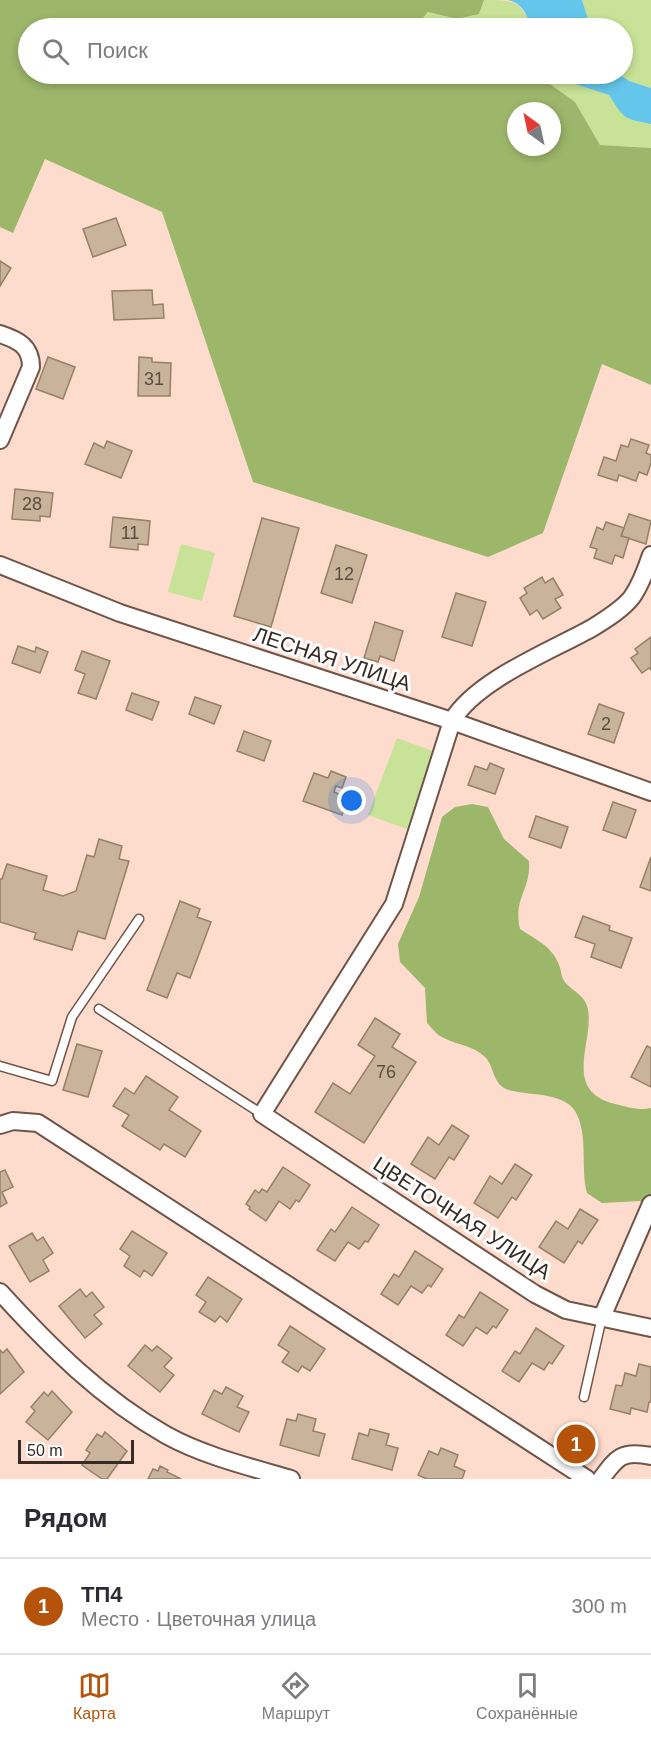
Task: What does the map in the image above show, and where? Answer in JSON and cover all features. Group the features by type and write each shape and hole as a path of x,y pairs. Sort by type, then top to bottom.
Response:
{"street":[{"path":"0,334 24,345 31,359 31,367 0,440"},
{"path":"262,1114 394,904 452,721 458,711 479,693 513,670 604,621 631,599 641,582 651,555"},
{"name":"ЛЕСНАЯ УЛИЦА","path":"0,565 120,613 452,721 651,792"},
{"name":"ЦВЕТОЧНАЯ УЛИЦА","path":"262,1114 535,1294 566,1310 651,1328"},
{"path":"0,1125 13,1121 38,1123 587,1479"},
{"path":"602,1317 651,1204"},
{"path":"0,1292 85,1380 167,1436 232,1462 291,1479"},
{"path":"601,1479 616,1458 634,1452 651,1456"}],"lane":[{"path":"0,1066 52,1081 72,1017 139,919"},
{"path":"99,1009 262,1114"},
{"path":"584,1397 602,1317"}],"green space":[{"path":"0,0 484,0 479,14 461,18 428,12 423,18 18,18 18,84 550,84 575,102 600,145 651,148 651,385 602,364 543,533 488,557 253,482 162,212 45,159 13,233 0,227"},
{"path":"484,0 502,0 520,7 527,18 461,18 479,14"},
{"path":"582,0 651,0 651,88 633,82 633,18 588,18"},
{"path":"428,12 453,18 423,18"},
{"path":"550,84 575,84 609,95 614,102 651,124 651,148 600,145 575,102"},
{"path":"181,544 215,553 202,601 168,592"},
{"path":"397,738 435,752 407,829 368,815"},
{"path":"472,804 488,807 504,839 529,861 529,871 519,909 520,929 552,953 560,967 563,979 587,1006 589,1019 584,1075 588,1087 598,1097 615,1104 638,1109 651,1108 651,1209 640,1201 602,1203 587,1193 582,1130 575,1111 561,1100 552,1097 506,1089 496,1079 489,1062 481,1054 436,1033 427,1023 425,988 400,962 398,944 419,897 442,817 455,807"}],"water":[{"path":"508,0 582,0 588,18 527,18 517,4"},
{"path":"633,82 651,88 651,124 626,117 609,95 575,84"}],"building":[{"path":"116,218 126,245 93,257 83,229"},
{"path":"0,261 11,268 0,286"},
{"path":"152,290 153,305 163,304 164,318 114,320 112,291"},
{"path":"48,357 75,367 63,399 36,389"},
{"path":"139,357 152,358 152,362 171,363 170,396 138,396"},
{"path":"631,439 649,445 646,453 651,455 651,463 647,475 639,472 636,481 619,475 617,481 598,475 604,457 616,461 621,445 628,447"},
{"path":"107,441 132,451 121,478 85,464 94,443 104,448"},
{"path":"15,489 53,493 50,517 40,516 40,521 12,519"},
{"path":"629,514 651,521 646,544 621,536"},
{"path":"113,517 150,521 148,545 138,544 138,550 110,547"},
{"path":"262,518 299,528 271,627 234,616"},
{"path":"606,522 624,528 621,536 629,538 623,558 615,555 612,564 594,558 597,549 590,547 597,527 603,530"},
{"path":"336,545 367,555 352,603 321,593"},
{"path":"542,577 545,583 553,578 563,595 555,599 561,608 543,619 537,610 530,615 520,598 527,593 524,588"},
{"path":"456,593 486,602 472,646 442,637"},
{"path":"375,622 403,631 394,661 380,656 378,662 364,658"},
{"path":"651,637 651,670 649,668 642,673 631,658 638,653 635,649"},
{"path":"18,646 35,652 36,647 48,652 40,673 12,663"},
{"path":"82,651 110,661 96,699 78,693 85,674 75,670"},
{"path":"132,693 159,702 152,720 126,710"},
{"path":"195,697 221,706 214,724 189,714"},
{"path":"599,704 624,713 614,743 588,734"},
{"path":"244,731 271,741 264,761 237,751"},
{"path":"490,763 504,769 495,794 468,785 475,766 487,770"},
{"path":"331,771 346,777 342,788 336,786 334,792 348,798 342,815 303,801 314,773 328,778"},
{"path":"613,802 636,810 626,838 603,830"},
{"path":"536,816 568,827 561,848 529,837"},
{"path":"99,839 122,846 119,859 129,861 105,939 78,931 72,950 34,939 36,933 0,922 0,879 2,879 7,864 47,876 43,890 63,896 76,891 87,855 94,857"},
{"path":"651,857 651,891 640,887"},
{"path":"180,901 200,909 197,917 211,922 190,978 177,973 167,998 147,990"},
{"path":"583,916 610,926 609,930 632,938 621,968 591,957 595,944 575,937"},
{"path":"375,1018 400,1034 392,1047 416,1062 364,1143 315,1112 333,1083 350,1094 375,1056 358,1045"},
{"path":"77,1044 102,1051 88,1097 63,1090"},
{"path":"647,1046 651,1048 651,1087 631,1077"},
{"path":"146,1076 178,1097 169,1110 201,1131 185,1157 164,1144 160,1150 122,1126 129,1115 113,1106 125,1088 134,1094"},
{"path":"452,1125 469,1136 454,1160 449,1157 435,1179 411,1164 428,1137 439,1145"},
{"path":"515,1164 532,1175 516,1200 512,1197 498,1218 474,1203 490,1176 502,1184"},
{"path":"283,1167 310,1185 299,1202 296,1200 290,1209 279,1201 266,1221 249,1209 250,1207 246,1204 255,1190 259,1193 262,1189 267,1192"},
{"path":"5,1170 13,1187 2,1192 7,1203 0,1207 0,1172"},
{"path":"352,1207 379,1225 368,1242 365,1241 359,1249 348,1242 335,1261 317,1250 331,1229 335,1232"},
{"path":"580,1209 598,1220 582,1244 578,1241 564,1263 539,1247 556,1221 568,1229"},
{"path":"132,1231 167,1253 152,1276 144,1270 140,1277 124,1266 130,1256 120,1249"},
{"path":"32,1233 37,1241 43,1237 53,1253 43,1260 49,1271 30,1282 9,1246"},
{"path":"415,1251 443,1269 431,1287 428,1285 422,1293 411,1286 398,1305 381,1294 394,1274 399,1277"},
{"path":"208,1277 242,1299 227,1322 220,1316 215,1322 199,1312 206,1302 196,1295"},
{"path":"80,1289 86,1297 92,1292 104,1307 94,1315 102,1324 85,1338 59,1306"},
{"path":"480,1292 508,1310 496,1328 493,1326 487,1334 476,1327 463,1346 446,1335 459,1315 464,1318"},
{"path":"290,1326 325,1349 310,1371 302,1366 298,1372 282,1362 289,1352 278,1345"},
{"path":"536,1328 564,1346 552,1364 549,1362 544,1370 532,1363 519,1382 502,1371 515,1351 520,1354"},
{"path":"145,1345 152,1351 157,1346 172,1358 164,1367 174,1375 160,1392 128,1366"},
{"path":"7,1349 24,1372 0,1394 0,1350 3,1353"},
{"path":"639,1364 651,1367 651,1402 649,1402 647,1412 631,1408 630,1414 610,1409 616,1385 622,1386 625,1373 636,1376"},
{"path":"226,1387 243,1396 237,1407 249,1412 239,1432 202,1414 214,1390 222,1394"},
{"path":"52,1391 72,1412 48,1440 26,1422 35,1411 31,1407 44,1392 48,1396"},
{"path":"298,1414 316,1419 313,1431 325,1434 319,1456 280,1445 287,1419 296,1421"},
{"path":"370,1429 389,1434 386,1445 398,1448 392,1470 352,1459 359,1433 368,1436"},
{"path":"105,1432 127,1451 107,1479 102,1479 82,1465 90,1453 86,1450 97,1434 102,1437"},
{"path":"562,1433 592,1440 589,1455 559,1448"},
{"path":"441,1448 458,1455 454,1466 465,1471 462,1479 427,1479 418,1475 429,1451 438,1455"},
{"path":"160,1466 181,1479 148,1479 153,1469 158,1471"}],"place":[{"name":"ТП4","path":"576,1444"}]}
